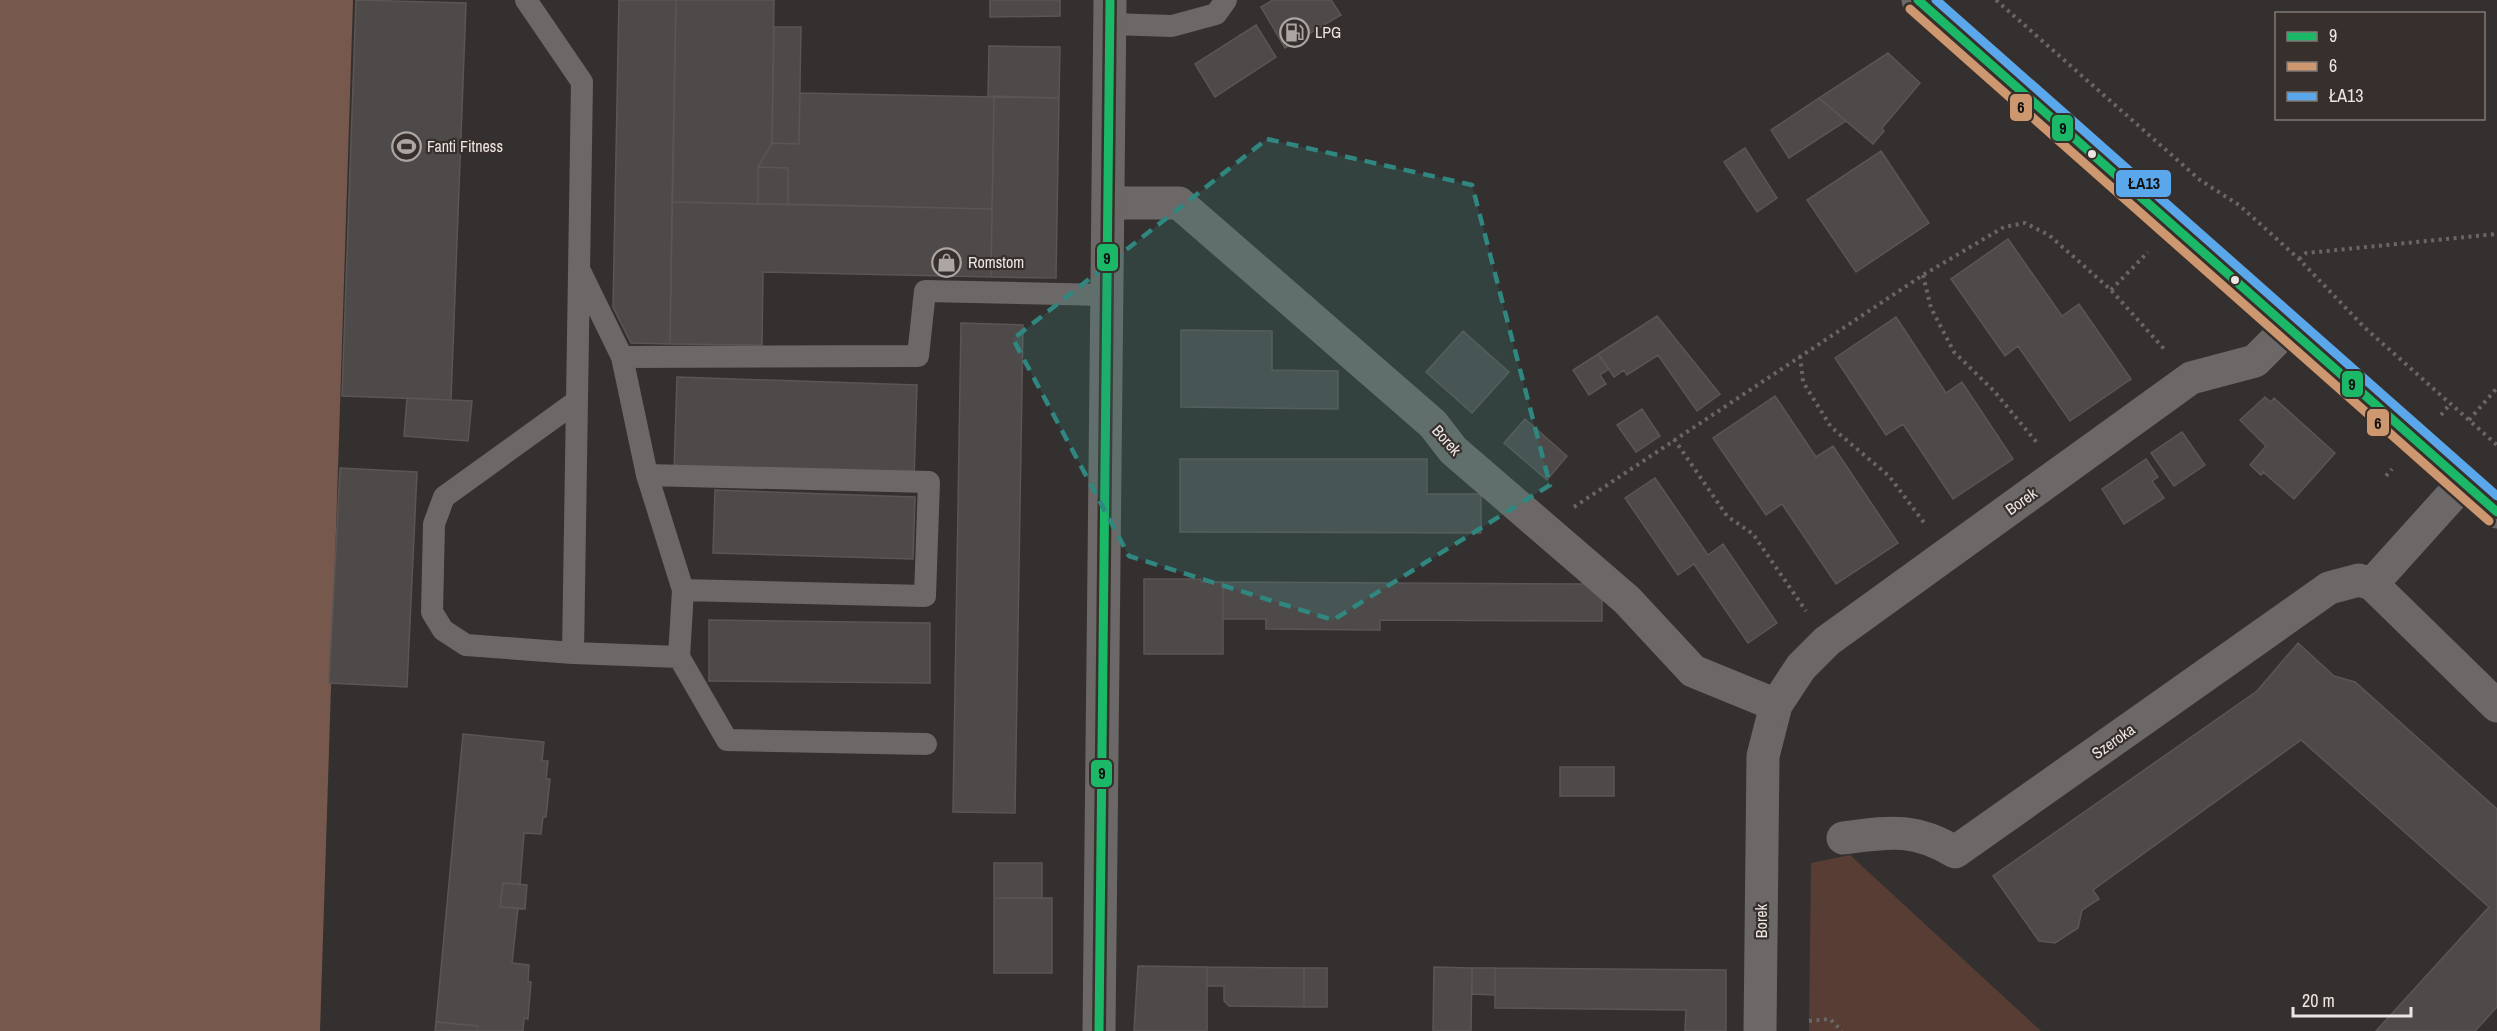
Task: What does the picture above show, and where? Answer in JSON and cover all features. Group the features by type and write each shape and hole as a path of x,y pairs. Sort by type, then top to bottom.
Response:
{"street":[{"path":"1918,0 2497,512"},
{"path":"1099,1031 1110,12"},
{"name":"Borek","path":"1108,203 1179,203 1433,424 1453,450 1627,600 1693,671 1776,705"},
{"name":"Borek","path":"1760,1031 1763,756 1776,705 1801,667 1827,641 2191,378 2254,361 2288,328"},
{"path":"2464,482 2372,584 2497,706"},
{"name":"Szeroka","path":"1843,838 1896,831 1936,840 1955,852 2329,588 2359,580 2372,584"}],"lane":[{"path":"526,0 582,82 573,653"},
{"path":"1110,12 1172,26 1237,0"},
{"path":"579,269 622,357 647,475 683,590 679,657 727,740 926,744"},
{"path":"622,357 918,356 925,291 1106,296"},
{"path":"577,401 444,497 434,524 432,612 443,630 466,645 573,653 679,657"},
{"path":"647,475 929,482 925,596 683,590"}],"path":[{"path":"1996,0 2200,180 2239,205 2299,259 2364,327 2497,446"},
{"path":"1544,527 1923,275 2004,227 2025,223 2049,235 2110,290 2191,378"},
{"path":"2110,290 2173,225"},
{"path":"2299,259 2306,253 2497,234"},
{"path":"1923,275 1931,308 1954,352 1994,391 2061,472"},
{"path":"1800,356 1803,382 1831,427 1889,476 1948,553"},
{"path":"2469,420 2497,388"},
{"path":"1674,439 1727,516 1754,534 1827,641"},
{"path":"1809,1021 1830,1019 1842,1031"}],"highlighted area":[{"path":"1267,139 1472,185 1550,485 1333,620 1129,556 1013,339"}],"shaded area":[{"path":"0,0 353,0 320,1031 0,1031"},
{"path":"1850,855 2041,1031 1809,1031 1811,863"}],"building":[{"path":"356,0 466,3 451,400 342,396"},
{"path":"619,0 676,0 670,344 631,343 613,307"},
{"path":"676,0 774,0 772,143 758,167 758,204 672,202"},
{"path":"990,0 1060,0 1060,16 990,17"},
{"name":"LPG","path":"1273,0 1331,0 1341,15 1285,48 1261,7"},
{"path":"1256,25 1276,57 1215,97 1195,64"},
{"path":"774,27 801,27 799,144 772,143"},
{"path":"989,46 1060,47 1059,98 988,96"},
{"path":"1888,53 1920,83 1882,128 1884,131 1873,144 1819,98"},
{"path":"800,93 994,97 992,209 788,204 788,168 758,167 772,143 799,144"},
{"path":"994,97 1059,98 1056,278 991,277"},
{"path":"1819,98 1846,121 1789,158 1771,130"},
{"path":"1745,148 1777,198 1757,212 1724,162"},
{"path":"1881,151 1929,223 1856,272 1807,200"},
{"path":"758,167 788,168 788,204 758,204"},
{"path":"672,202 992,209 991,277 763,272 762,345 670,344"},
{"path":"2008,239 2062,316 2079,304 2131,379 2070,421 2018,346 2005,356 1951,279"},
{"path":"1657,316 1720,394 1697,411 1658,355 1627,375 1624,370 1614,377 1598,354"},
{"path":"1896,317 1946,393 1962,382 2013,459 1953,499 1903,424 1886,435 1835,358"},
{"path":"961,323 1023,325 1015,813 953,812"},
{"path":"1181,330 1272,331 1272,370 1338,371 1338,409 1181,407"},
{"path":"1463,331 1509,372 1472,413 1426,372"},
{"path":"1598,354 1609,369 1600,375 1606,384 1589,395 1573,370"},
{"path":"677,377 917,385 914,479 674,471"},
{"path":"1775,396 1816,457 1833,446 1898,543 1836,584 1782,504 1766,515 1713,438"},
{"path":"2265,397 2271,402 2274,398 2335,453 2294,499 2263,472 2261,475 2250,465 2266,446 2240,420"},
{"path":"407,398 472,401 468,441 404,436"},
{"path":"1642,409 1660,436 1636,452 1617,425"},
{"path":"1525,419 1567,456 1547,480 1504,443"},
{"path":"2182,432 2205,465 2174,486 2151,453"},
{"path":"1180,459 1427,459 1427,494 1481,494 1481,533 1180,532"},
{"path":"2146,459 2158,477 2152,481 2164,498 2124,524 2102,489"},
{"path":"340,468 417,472 407,687 329,683"},
{"path":"1655,478 1708,555 1723,544 1777,623 1748,643 1694,564 1678,575 1625,498"},
{"path":"715,490 915,497 913,559 713,553"},
{"path":"1144,579 1201,579 1201,582 1223,582 1223,654 1144,654"},
{"path":"1223,582 1584,584 1602,600 1602,621 1380,620 1380,630 1266,629 1266,619 1223,619"},
{"path":"709,620 930,623 930,683 709,681"},
{"path":"2298,643 2334,676 2355,682 2497,809 2497,1007 2475,1031 2376,1031 2489,907 2301,740 2093,890 2099,899 2082,910 2078,928 2055,943 2039,941 1993,876 2257,691"},
{"path":"463,734 544,742 542,761 548,761 546,779 550,779 546,817 543,817 541,834 524,833 520,884 503,883 500,907 518,908 512,963 529,965 528,982 531,982 528,1019 524,1018 523,1031 477,1031 478,1026 436,1022"},
{"path":"1560,767 1614,767 1614,796 1560,796"},
{"path":"994,863 1042,863 1042,898 994,898"},
{"path":"503,883 527,885 525,909 500,907"},
{"path":"994,898 1052,898 1052,973 994,973"},
{"path":"1138,966 1207,967 1207,1031 1134,1031"},
{"path":"1207,967 1304,968 1304,1007 1229,1006 1224,1001 1224,986 1207,986"},
{"path":"1434,967 1472,968 1471,1031 1433,1031"},
{"path":"1304,968 1327,968 1327,1007 1304,1007"},
{"path":"1472,968 1495,968 1495,995 1472,994"},
{"path":"1495,968 1726,970 1726,1031 1685,1031 1686,1010 1495,1008"},
{"path":"436,1022 478,1026 477,1031 435,1031"}],"transit line":[{"name":"9","path":"1099,1031 1110,0"},
{"name":"9","path":"1918,0 2497,512"},
{"name":"ŁA13","path":"1936,0 2497,496"},
{"name":"6","path":"1910,9 2489,521"}],"place":[{"name":"LPG","path":"1294,32"},
{"name":"Fanti Fitness","path":"406,146"},
{"name":"Romstom","path":"947,262"}]}
